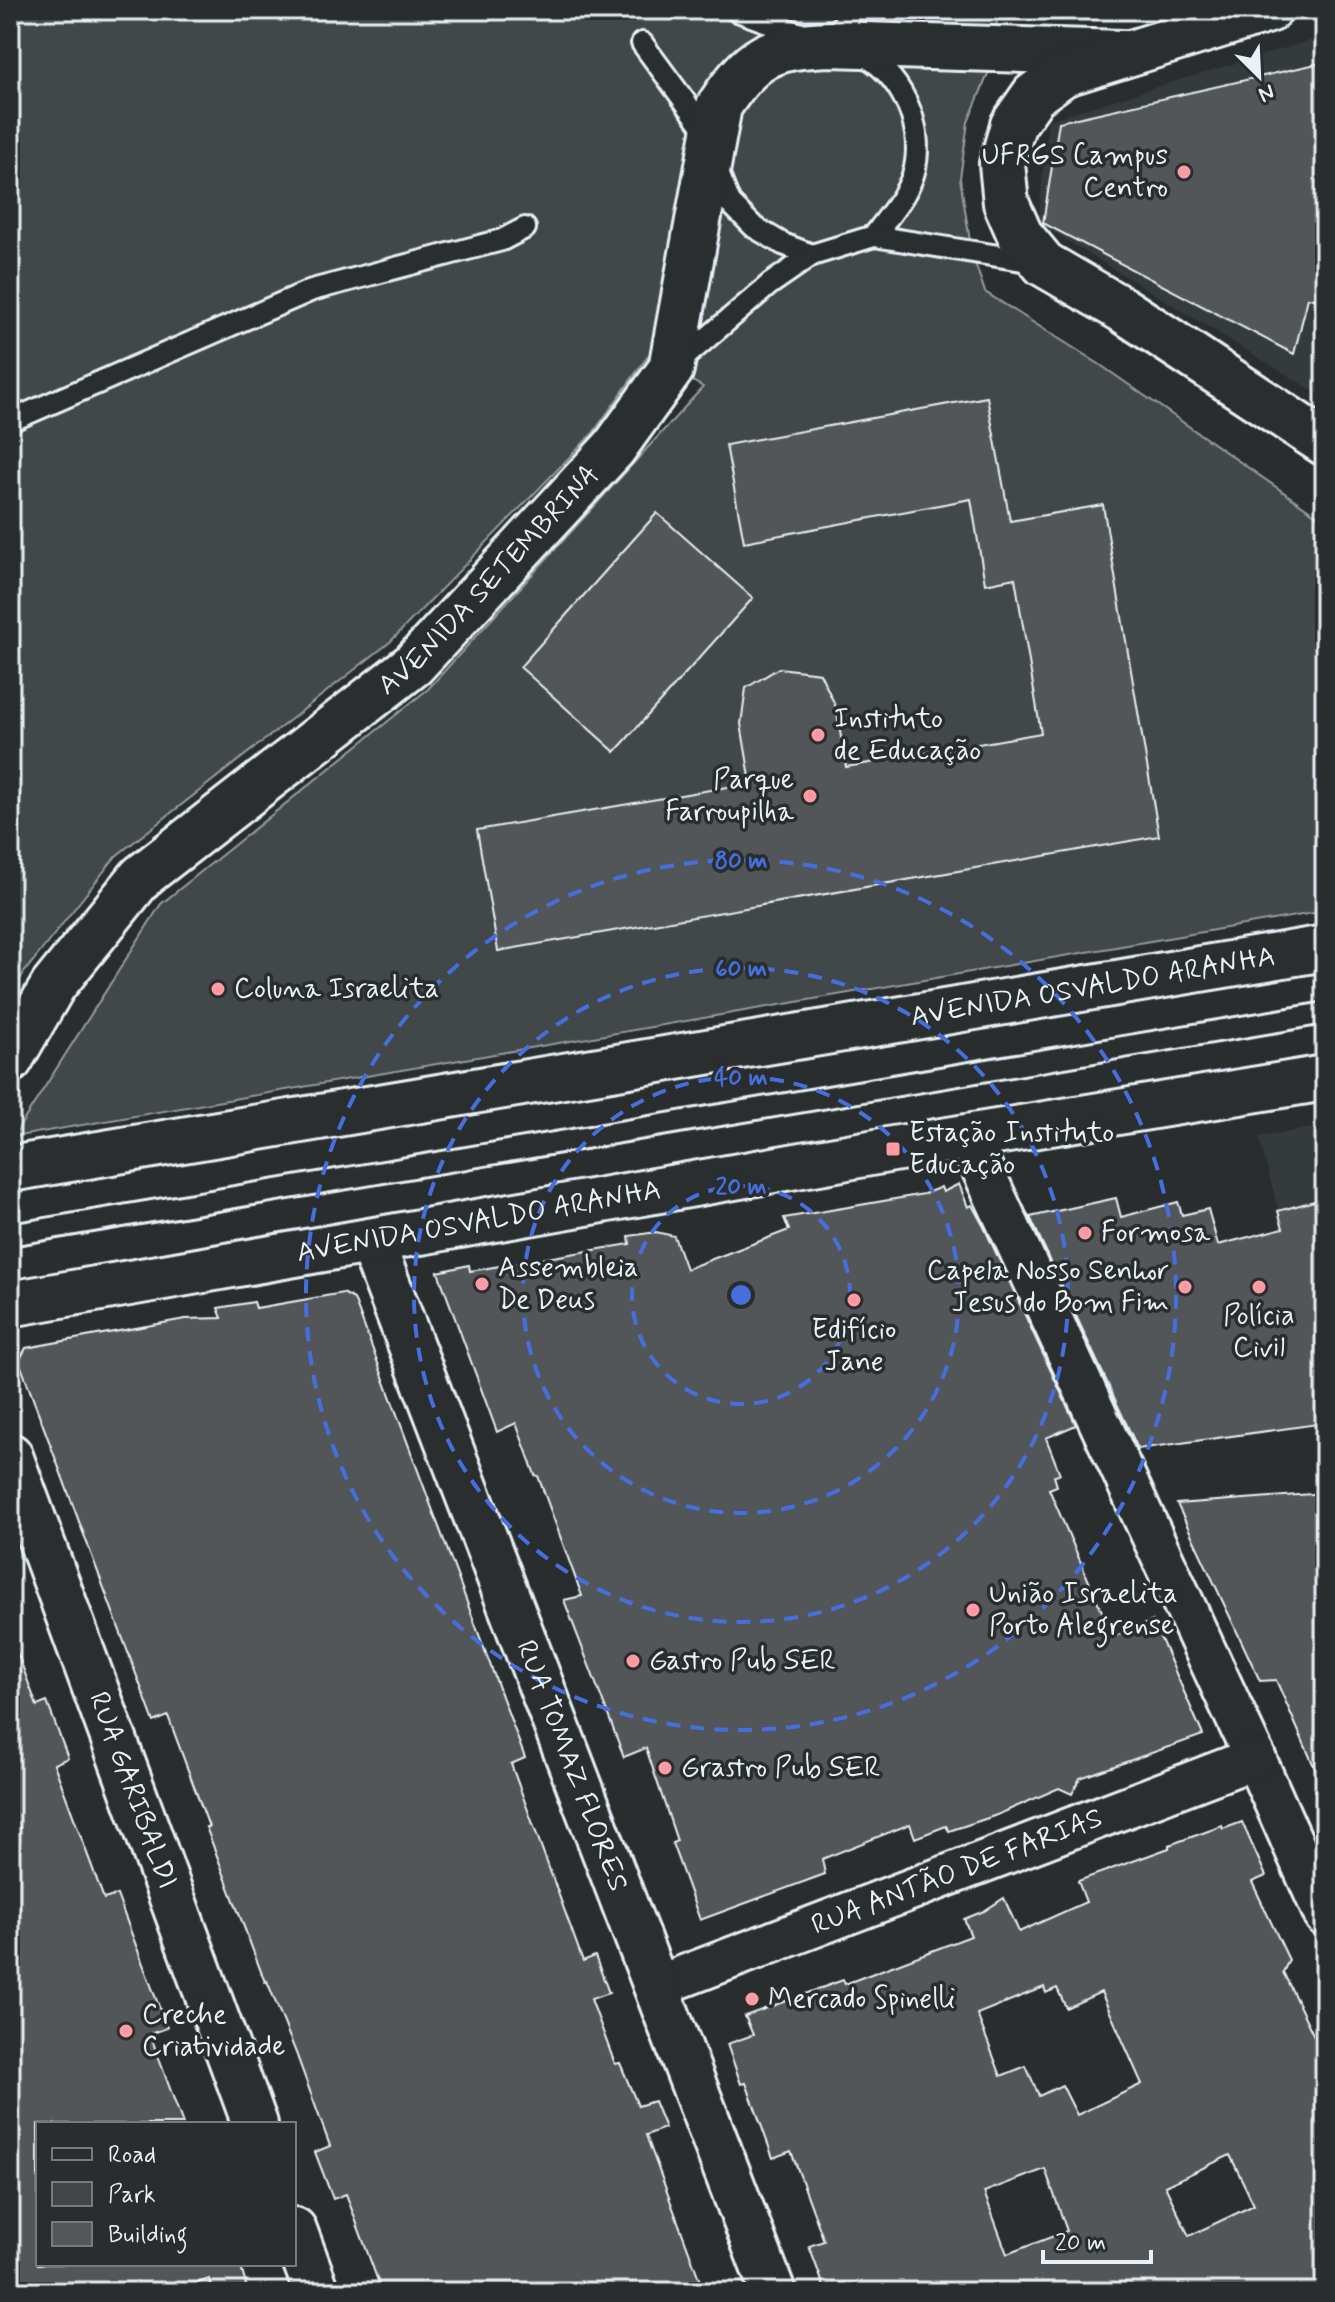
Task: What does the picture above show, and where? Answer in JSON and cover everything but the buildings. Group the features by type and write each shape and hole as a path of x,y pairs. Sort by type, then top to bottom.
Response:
{"street":[{"path":"1269,10 1063,74 1034,95 1013,125 1002,164 1006,203 1020,235 1044,264 1123,310 1325,443"},
{"name":"AVENIDA SETEMBRINA","path":"10,1060 53,986 141,877 413,665 614,448 671,369 719,106 738,77 763,56 841,27 1123,53"},
{"name":"AVENIDA OSVALDO ARANHA","path":"10,1169 1325,948"},
{"name":"AVENIDA OSVALDO ARANHA","path":"10,1304 1325,1078"},
{"path":"968,1138 1325,1916"},
{"name":"RUA TOMAZ FLORES","path":"371,1241 773,2292"},
{"name":"RUA GARIBALDI","path":"10,1456 254,2122"},
{"name":"RUA ANTÃO DE FARIAS","path":"658,1986 1255,1758"},
{"path":"296,2235 317,2292"}],"lane":[{"path":"735,10 841,27"},
{"name":"AVENIDA SETEMBRINA","path":"841,27 863,54 888,74 907,101 915,134 915,167 903,198 874,236"},
{"path":"642,43 713,140 716,172 730,203 754,227 783,244 812,255"},
{"path":"10,421 312,290 502,240 525,228"},
{"path":"671,369 770,284 812,255 874,236 1044,264"},
{"path":"10,1235 1325,1013"}],"shaded area":[{"name":"UFRGS Campus Centro","path":"1325,36 1325,398 1038,223 1048,120"},
{"path":"1318,1127 1325,1151 1325,1386 1259,1137"}],"green space":[{"path":"10,10 1024,10 997,18 993,62 968,122 960,178 972,254 985,292 1099,364 1325,521 1325,911 13,1137 161,904 428,689 703,387 648,356 593,433 390,642 116,856 23,974 10,999"}],"place":[{"name":"UFRGS Campus Centro","path":"1184,172"},
{"name":"Instituto de Educação","path":"818,735"},
{"name":"Parque Farroupilha","path":"810,796"},
{"name":"Coluna Israelita","path":"218,989"},
{"name":"Estação Instituto Educação","path":"893,1149"},
{"name":"Formosa","path":"1085,1233"},
{"name":"Assembleia De Deus","path":"482,1284"},
{"name":"Capela Nosso Senhor Jesus do Bom Fim","path":"1185,1287"},
{"name":"Polícia Civil","path":"1259,1287"},
{"name":"Edifício Jane","path":"854,1300"},
{"name":"União Israelita Porto Alegrense","path":"973,1610"},
{"name":"Gastro Pub SER","path":"633,1661"},
{"name":"Grastro Pub SER","path":"665,1768"},
{"name":"Mercado Spinelli","path":"752,1999"},
{"name":"Creche Criatividade","path":"126,2031"}]}
